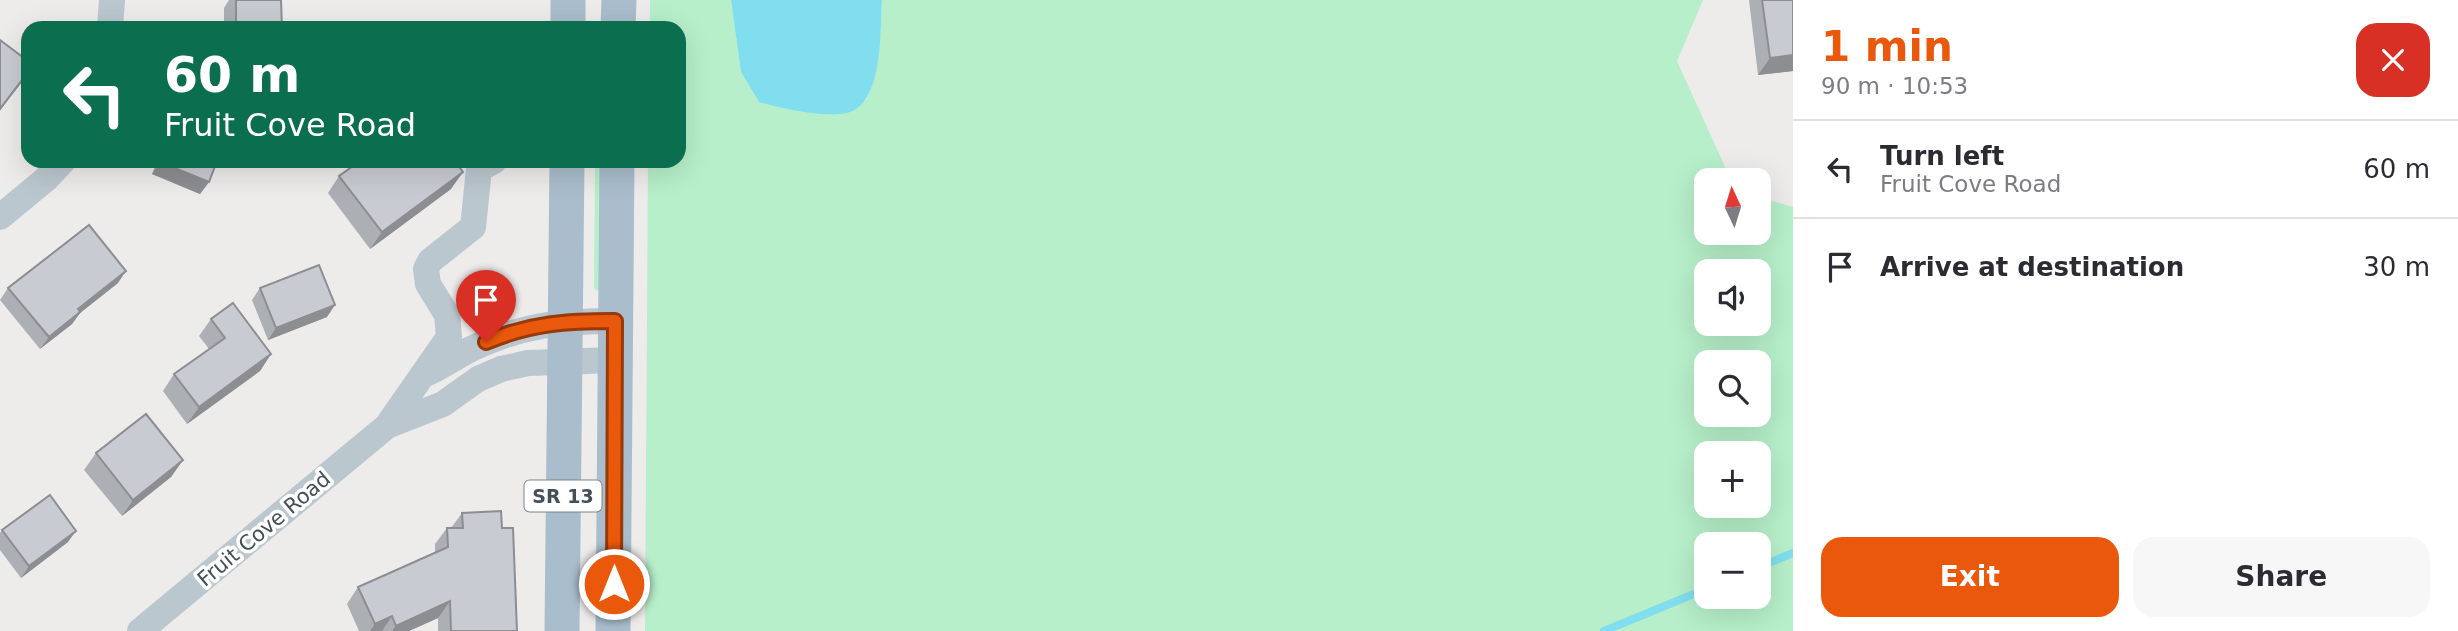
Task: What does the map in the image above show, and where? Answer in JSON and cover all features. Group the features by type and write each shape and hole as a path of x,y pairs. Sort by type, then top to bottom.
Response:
{"main road":[{"path":"568,0 568,21"},
{"path":"618,21 619,0"},
{"name":"SR 13","path":"562,631 567,168"},
{"name":"SR 13","path":"613,631 617,168"}],"street":[{"path":"110,21 112,0"},
{"path":"0,217 56,168"},
{"path":"419,378 449,337 447,314 428,284 426,269 430,261 473,226 481,168"},
{"name":"Fruit Cove Road","path":"140,631 387,426 419,378 469,350 503,335 565,321 615,321"},
{"name":"Fruit Cove Road","path":"387,426 443,404 478,379 501,369 528,363 615,360"}],"green space":[{"path":"650,0 731,0 741,72 759,102 866,100 877,64 882,0 1703,0 1677,61 1726,168 1694,168 1694,245 1771,245 1771,201 1793,207 1793,631 645,631 648,168 686,168 686,21 650,21"},
{"path":"595,168 601,168 599,290 594,288"}],"water":[{"path":"731,0 882,0 876,75 865,100 856,109 836,114 808,113 759,102 741,72"}],"building":[{"path":"236,0 281,0 282,21 236,21"},
{"path":"1762,0 1793,0 1793,55 1770,58"},
{"path":"0,40 21,56 21,81 0,109"},
{"path":"175,168 214,168 209,182"},
{"path":"350,168 460,168 463,172 382,232 339,176"},
{"path":"89,225 126,271 78,309 80,312 49,337 8,288"},
{"path":"319,265 335,305 276,328 260,288"},
{"path":"233,303 271,354 199,407 174,374 225,338 211,319"},
{"path":"146,414 183,460 133,500 96,453"},
{"path":"50,495 76,531 29,566 2,530"},
{"path":"501,511 502,528 513,528 517,631 451,631 450,601 396,626 392,616 375,624 358,587 448,547 447,528 463,528 462,513"}],"waterway":[{"path":"1771,562 1793,553"},
{"path":"1604,631 1694,594"}],"route":[{"path":"486,342 526,328 565,321 615,321 614,584"}]}
